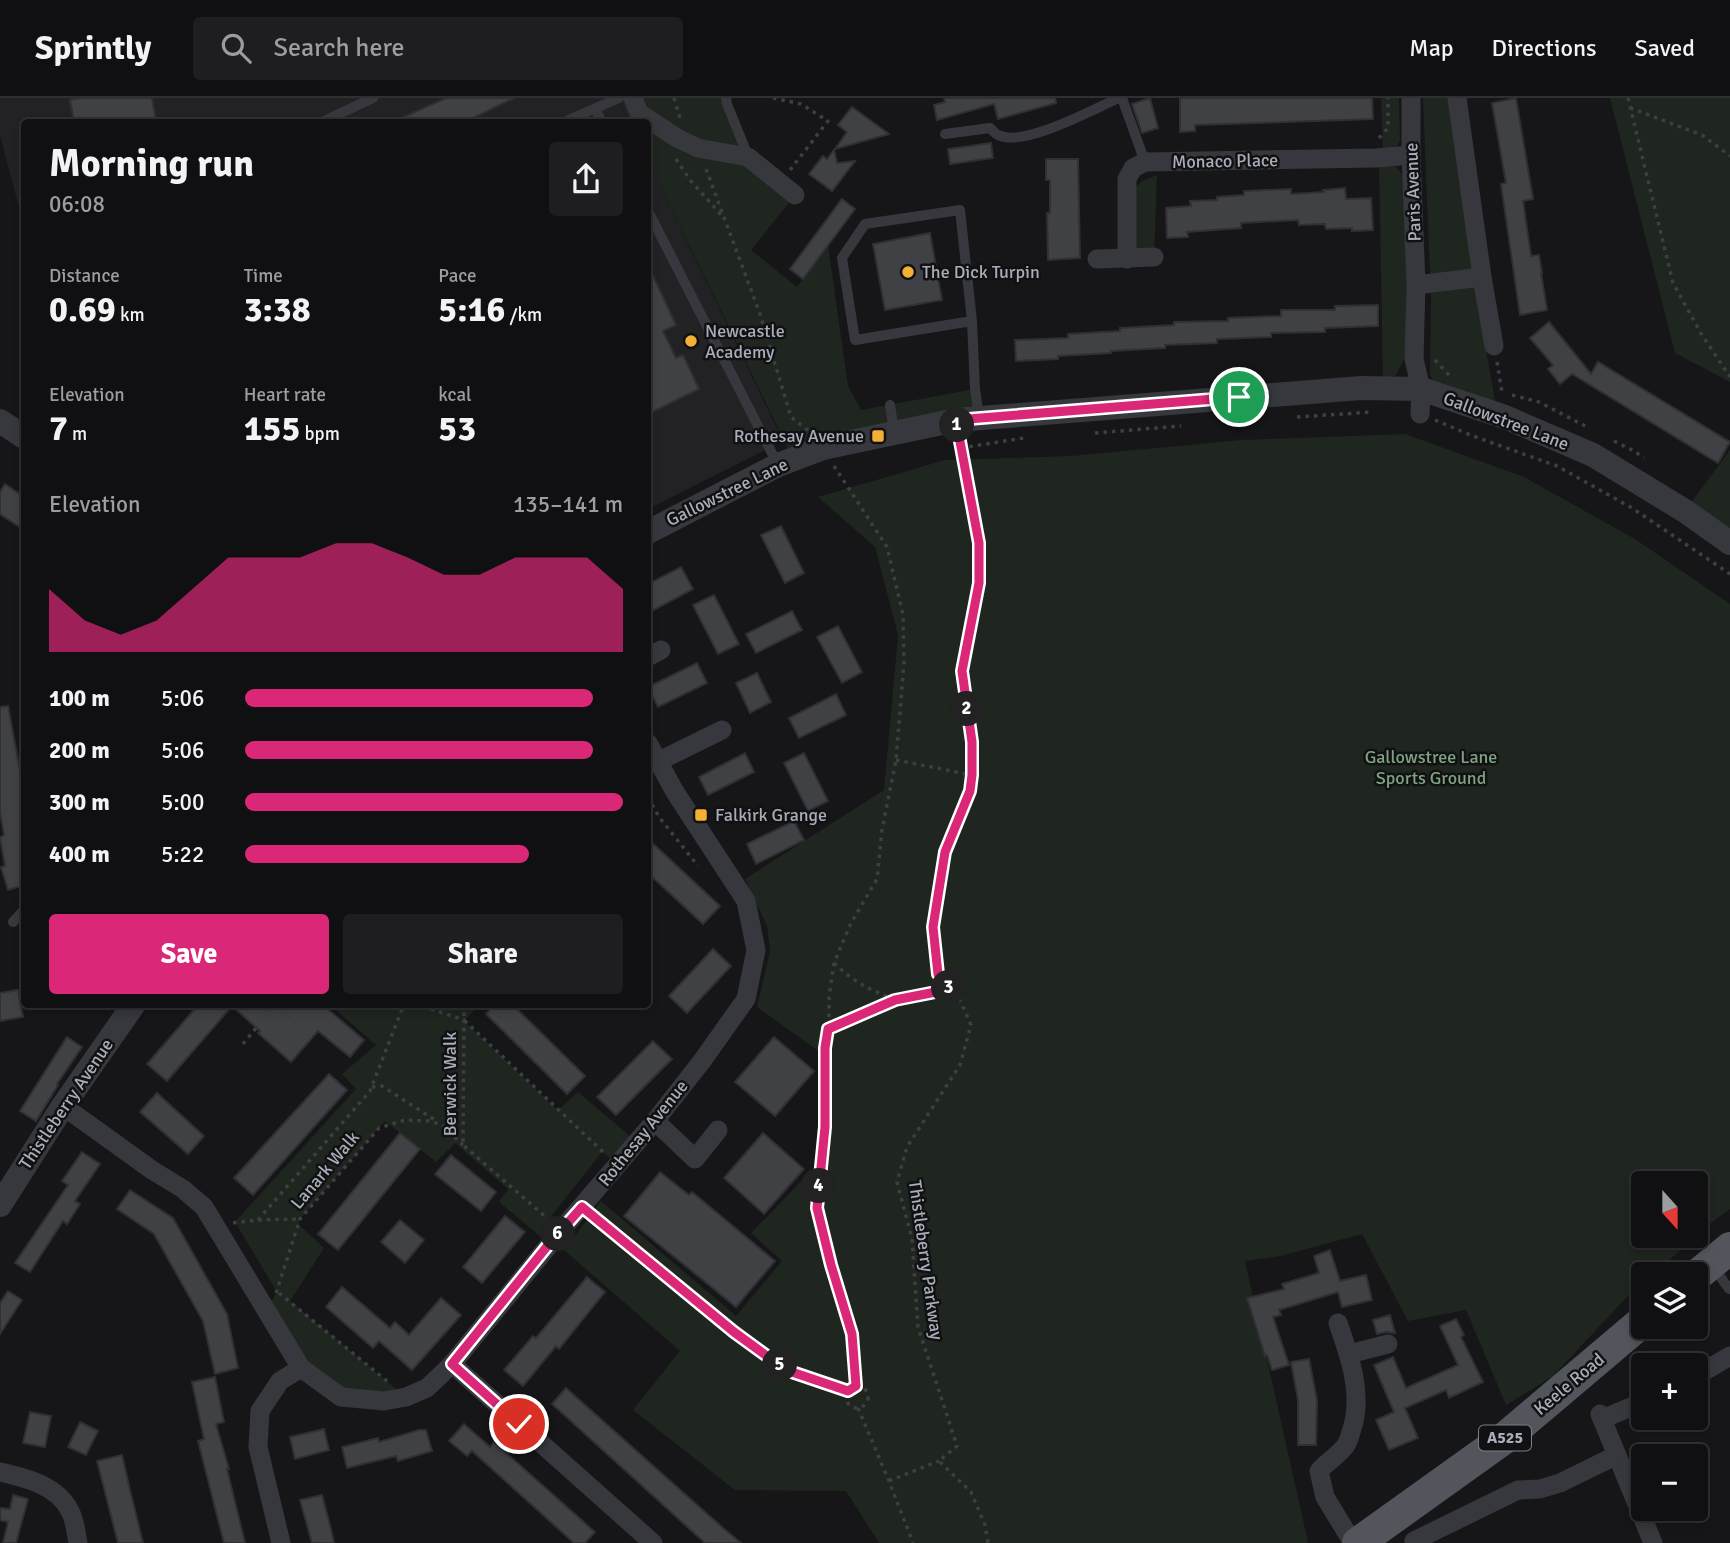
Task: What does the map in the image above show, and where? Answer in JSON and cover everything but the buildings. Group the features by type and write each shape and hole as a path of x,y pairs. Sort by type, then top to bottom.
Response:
{"main road":[{"name":"Keele Road","path":"1356,1543 1506,1437 1631,1331"}],"street":[{"path":"633,98 639,113 646,119"},
{"name":"Paris Avenue","path":"1411,98 1416,285 1415,359 1420,401"},
{"path":"1457,98 1494,346"},
{"path":"651,123 698,148 748,157 787,188"},
{"name":"Monaco Place","path":"1145,162 1411,155"},
{"path":"1127,259 1127,179 1133,168 1145,162"},
{"path":"1097,259 1154,257"},
{"path":"1416,285 1482,277"},
{"name":"Gallowstree Lane","path":"651,530 778,465 822,448 894,433 967,419 1361,388 1505,417 1593,455 1685,510 1730,543"},
{"path":"0,421 21,434"},
{"path":"657,762 723,730"},
{"name":"Rothesay Avenue","path":"63,1106 183,1189 204,1207 216,1228 272,1301 301,1368 341,1396 384,1401 406,1397 427,1388 452,1364 655,1121 746,999 756,950 746,901 651,749"},
{"name":"Thistleberry Avenue","path":"0,1205 63,1106 131,1008"},
{"path":"655,1121 695,1159 718,1130"},
{"path":"1338,1323 1349,1354 1356,1393 1355,1419 1347,1444 1319,1471 1325,1497 1356,1543"},
{"path":"1349,1354 1388,1344"},
{"path":"1708,1369 1730,1356"},
{"path":"452,1364 653,1543"},
{"path":"281,1543 258,1447 260,1411 280,1381 301,1368"},
{"path":"1631,1406 1601,1416 1653,1543"},
{"path":"1414,1541 1518,1490 1540,1489 1560,1483 1617,1455"},
{"path":"0,1472 28,1478 60,1494 71,1513 78,1543"}],"lane":[{"path":"328,119 373,98"},
{"path":"571,119 619,98"},
{"path":"726,98 748,157"},
{"path":"945,134 990,128 998,136 1015,138 1035,135 1120,98 1145,162"},
{"path":"595,109 600,119"},
{"path":"967,419 975,389 972,321 961,210 865,225 842,258 856,340 972,321"},
{"path":"651,217 778,465"},
{"path":"890,405 894,433"},
{"path":"12,922 21,913"},
{"path":"1712,1262 1729,1289"}],"path":[{"path":"773,98 801,104 828,121 787,188"},
{"path":"1628,98 1673,283 1702,335 1730,377"},
{"path":"1630,107 1702,135 1730,156"},
{"path":"651,123 690,180 726,219"},
{"path":"698,148 761,314 791,417 818,438 887,547 903,615 904,663 896,761 882,830 877,878 851,923 834,962 825,1048 825,1127 817,1208 852,1334 856,1386"},
{"path":"1494,346 1502,392"},
{"path":"1420,401 1473,436 1557,466 1632,508 1730,574"},
{"path":"1293,417 1376,412"},
{"name":"Thistleberry Parkway","path":"939,1461 957,1446 918,1327 912,1239 897,1182 906,1147 960,1065 971,1025 960,1000 938,974 933,927 945,852 970,791 972,775 972,742 962,671 979,583 979,543 961,448 967,419"},
{"path":"1084,433 1188,426"},
{"path":"961,448 1034,437"},
{"path":"896,761 972,775"},
{"path":"834,962 849,978 895,1000"},
{"path":"828,1029 895,1000 951,989"},
{"path":"243,1044 273,1008"},
{"path":"277,1008 313,1040"},
{"path":"258,1220 371,1087 403,1008"},
{"name":"Berwick Walk","path":"426,1008 464,1020 602,1152 618,1164"},
{"path":"464,1008 464,1020"},
{"name":"Berwick Walk","path":"464,1020 463,1145 563,1228"},
{"path":"371,1087 382,1086 442,1125 463,1145"},
{"name":"Lanark Walk","path":"272,1301 300,1219 379,1128 405,1121 429,1121 442,1125"},
{"path":"582,1207 734,1332 786,1370 848,1391"},
{"path":"216,1228 235,1222 300,1219"},
{"path":"272,1301 406,1397"},
{"path":"856,1386 865,1390 868,1397 864,1406 858,1408 848,1404 846,1399 848,1391 856,1386"},
{"path":"858,1408 914,1543"},
{"path":"889,1481 939,1461 971,1492 985,1525 988,1543"}],"shaded area":[{"path":"0,98 617,98 628,119 21,119 21,215 0,136"},
{"name":"Newcastle Academy","path":"651,166 783,441 651,507"}],"green space":[{"path":"633,98 648,119 628,119 618,99"},
{"path":"642,98 726,98 746,152 704,144 649,115"},
{"path":"1381,98 1399,98 1400,140 1397,146 1383,152"},
{"path":"1423,98 1449,98 1473,270 1430,275"},
{"path":"1610,98 1730,98 1730,382 1675,353"},
{"path":"651,122 748,157 795,195 751,250 797,287 828,245 848,386 861,410 975,389 979,418 793,459 651,166"},
{"path":"1379,164 1395,165 1403,176 1406,259 1406,355 1396,375 1383,381"},
{"path":"1157,175 1154,257 1133,258 1136,188 1142,181"},
{"path":"1475,287 1496,406 1435,385 1430,375 1431,293"},
{"name":"Gallowstree Lane Sports Ground","path":"1405,434 1524,477 1635,539 1730,604 1730,1209 1708,1225 1708,1171 1631,1171 1631,1248 1683,1248 1667,1262 1631,1262 1631,1294 1553,1376 1506,1405 1466,1310 1408,1321 1362,1234 1281,1256 1245,1261 1308,1542 1306,1543 879,1543 846,1491 735,1490 633,1410 680,1351 564,1250 601,1201 736,1316 782,1261 751,1233 816,1166 821,1053 757,1007 770,951 767,926 745,879 884,790 898,635 875,547 818,497 945,460 1071,456 1242,440"},
{"path":"1730,450 1730,543 1685,511"},
{"path":"333,1008 476,1008 464,1021 558,1110 578,1092 637,1142 618,1164 602,1152 549,1219 563,1228 549,1244 499,1202 508,1189 455,1143 436,1162 385,1121 300,1219 299,1225 324,1248 290,1301 406,1397 341,1397 301,1368 267,1309 277,1292 235,1222 356,1089 342,1074 376,1045"}],"place":[{"name":"The Dick Turpin","path":"908,272"},
{"name":"Newcastle Academy","path":"691,341"},
{"name":"Rothesay Avenue","path":"878,436"},
{"name":"Falkirk Grange","path":"701,815"}],"route":[{"path":"519,1424 452,1364 582,1207 734,1332 786,1370 848,1391 856,1386 852,1334 817,1208 825,1127 825,1048 828,1029 895,1000 951,989 938,974 933,927 945,852 970,791 972,742 962,671 979,583 979,543 956,420 1239,397"}]}
